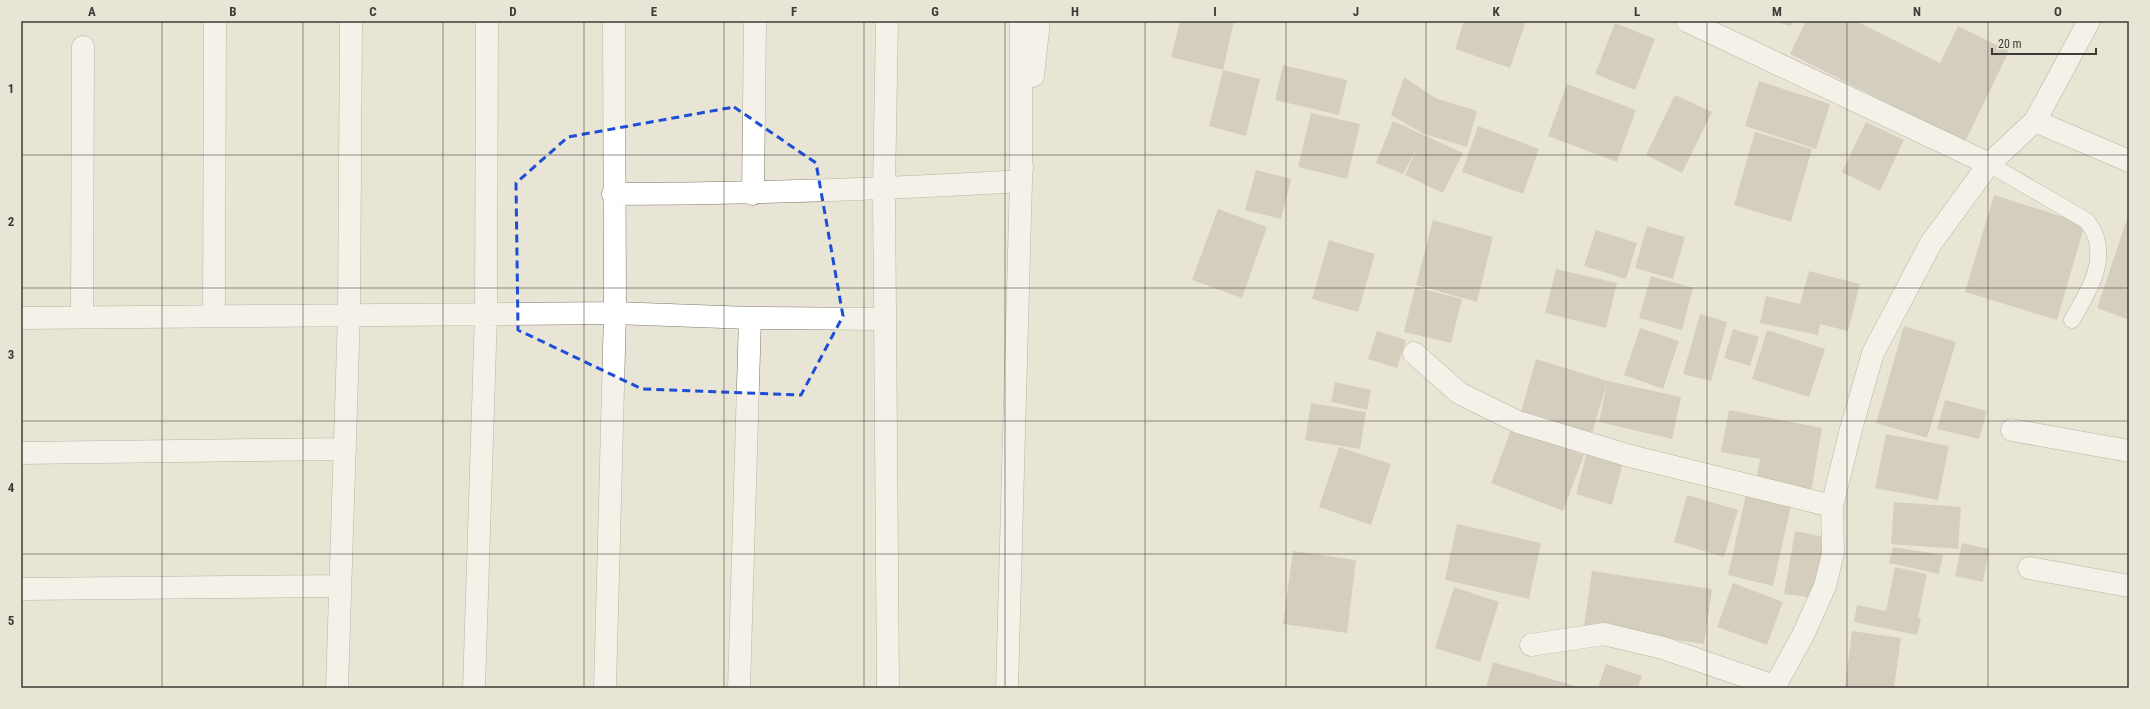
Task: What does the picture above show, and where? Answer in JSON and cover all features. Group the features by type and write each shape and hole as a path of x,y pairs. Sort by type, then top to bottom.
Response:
{"street":[{"path":"214,316 215,21"},
{"path":"337,688 349,315 350,21"},
{"path":"474,688 486,314 487,21"},
{"path":"605,688 614,313 614,21"},
{"path":"753,194 755,21"},
{"path":"887,21 884,190 884,319 888,688"},
{"path":"1007,688 1021,181 1021,21"},
{"path":"1021,181 1039,21"},
{"path":"1687,21 1989,164"},
{"path":"1531,646 1604,634 1663,648 1774,687 1804,635 1825,586 1833,553 1832,506 1851,429 1873,353 1931,243 1989,164 2035,121 2090,21"},
{"path":"82,317 83,47"},
{"path":"2035,121 2129,161"},
{"path":"613,194 753,194 884,190 1021,181"},
{"path":"21,318 614,313 750,318 884,319"},
{"path":"739,688 750,318"},
{"path":"1414,353 1459,393 1518,422 1630,456 1832,506"},
{"path":"2012,430 2129,451"},
{"path":"21,453 345,449"},
{"path":"2029,568 2129,586"},
{"path":"21,589 340,586"}],"lane":[{"path":"1989,164 2087,221 2096,236 2098,258 2094,280 2072,320"}],"highlighted area":[{"path":"734,107 816,163 843,316 801,395 642,389 518,330 516,183 568,137"}],"building":[{"path":"1180,21 1234,21 1223,70 1171,57"},
{"path":"1464,21 1526,21 1510,68 1455,49"},
{"path":"1772,21 1792,21 1791,26"},
{"path":"1806,21 1856,21 1940,63 1958,26 2009,51 1965,142 1790,54"},
{"path":"1615,23 1655,39 1635,90 1595,74"},
{"path":"1283,65 1347,80 1339,115 1275,100"},
{"path":"1223,70 1260,79 1246,136 1209,126"},
{"path":"1404,77 1435,98 1477,111 1467,147 1424,134 1391,115"},
{"path":"1759,81 1830,104 1816,149 1745,126"},
{"path":"1567,84 1636,110 1617,162 1548,136"},
{"path":"1675,95 1712,112 1682,173 1646,155"},
{"path":"1311,113 1360,124 1347,179 1298,167"},
{"path":"1393,121 1463,153 1443,193 1405,175 1418,146 1403,174 1376,163"},
{"path":"1866,122 1904,140 1880,191 1842,172"},
{"path":"1478,126 1539,149 1523,194 1462,172"},
{"path":"1755,132 1812,149 1791,222 1734,205"},
{"path":"1256,170 1291,179 1281,219 1245,210"},
{"path":"1994,195 2085,224 2057,320 1965,292"},
{"path":"1218,209 1267,227 1242,298 1192,280"},
{"path":"2129,213 2129,320 2097,308"},
{"path":"1433,220 1493,237 1477,302 1416,285"},
{"path":"1647,226 1685,237 1673,279 1635,268"},
{"path":"1596,230 1637,243 1626,279 1584,266"},
{"path":"1329,240 1375,254 1358,312 1312,299"},
{"path":"1556,269 1617,283 1606,328 1545,313"},
{"path":"1809,271 1860,284 1848,331 1820,324 1818,335 1760,323 1766,296 1800,304"},
{"path":"1651,276 1693,288 1682,330 1639,318"},
{"path":"1415,287 1462,299 1451,343 1404,332"},
{"path":"1700,314 1727,322 1711,381 1683,374"},
{"path":"1904,326 1956,342 1927,438 1876,423"},
{"path":"1640,328 1679,341 1663,389 1624,375"},
{"path":"1733,329 1759,337 1750,366 1724,358"},
{"path":"1767,330 1825,349 1809,397 1752,379"},
{"path":"1377,331 1406,340 1397,368 1368,359"},
{"path":"1536,359 1608,381 1681,397 1672,439 1599,422 1607,383 1590,440 1519,419"},
{"path":"1335,382 1371,390 1367,410 1331,402"},
{"path":"1945,400 1987,411 1979,439 1937,429"},
{"path":"1311,403 1366,412 1360,449 1305,440"},
{"path":"1729,410 1822,428 1811,492 1756,482 1760,459 1721,452"},
{"path":"1512,427 1584,455 1563,511 1491,483"},
{"path":"1886,434 1949,446 1938,500 1875,488"},
{"path":"1339,447 1391,464 1371,525 1319,507"},
{"path":"1588,448 1624,458 1612,505 1576,494"},
{"path":"1747,490 1792,501 1773,586 1728,575"},
{"path":"1687,495 1738,510 1724,557 1674,542"},
{"path":"1894,502 1961,507 1958,549 1891,544"},
{"path":"1457,524 1541,543 1529,599 1445,580"},
{"path":"1795,531 1825,537 1815,598 1784,594"},
{"path":"1962,543 1989,549 1983,582 1955,576"},
{"path":"1893,547 1943,555 1939,574 1889,563"},
{"path":"1293,551 1356,560 1347,633 1283,624"},
{"path":"1895,567 1927,574 1918,618 1921,619 1917,635 1854,622 1857,605 1886,611"},
{"path":"1592,571 1712,589 1704,644 1584,626"},
{"path":"1733,583 1783,602 1767,645 1717,627"},
{"path":"1454,587 1499,602 1480,662 1435,648"},
{"path":"1852,631 1901,638 1894,688 1845,687"},
{"path":"1493,662 1582,688 1486,688"},
{"path":"1606,664 1642,676 1638,688 1598,688"}]}
